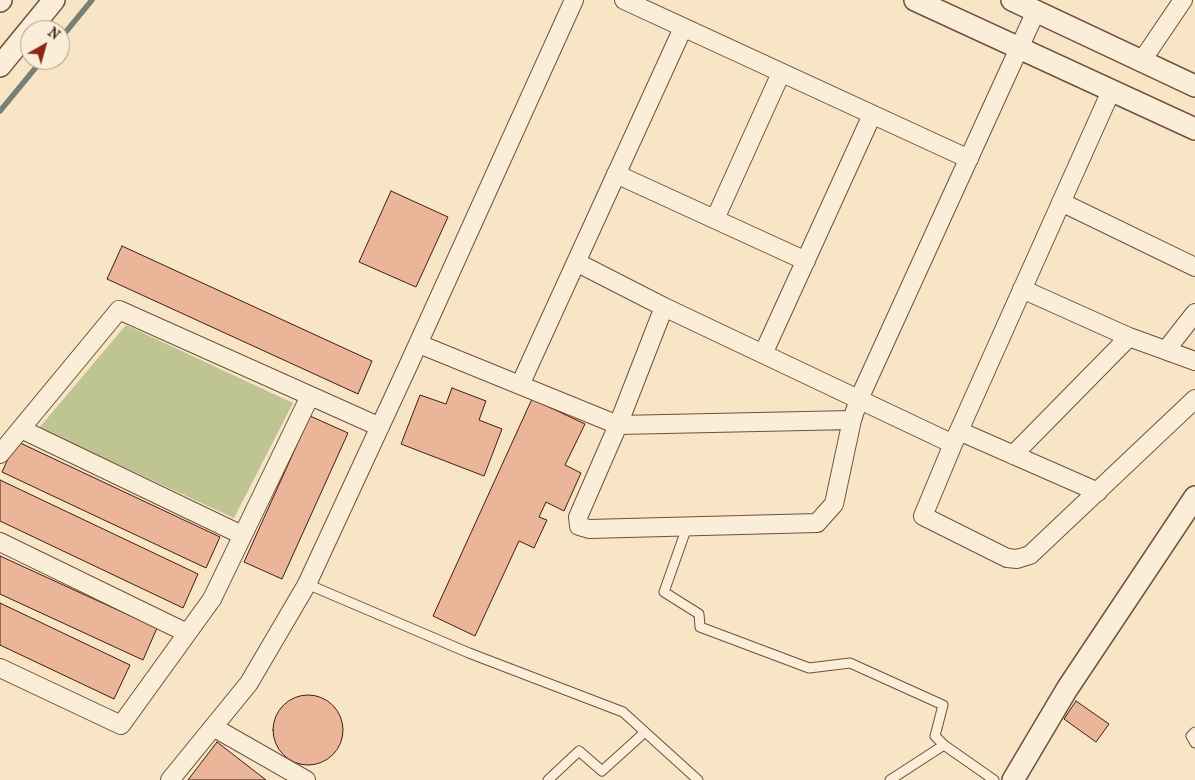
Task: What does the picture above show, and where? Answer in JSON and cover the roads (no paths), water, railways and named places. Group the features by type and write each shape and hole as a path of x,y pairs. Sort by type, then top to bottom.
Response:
{"street":[{"path":"0,66 54,0"},
{"path":"170,780 249,683 307,584 419,344 574,0"},
{"path":"624,0 968,159"},
{"path":"915,0 1195,129"},
{"path":"1012,0 1195,86"},
{"path":"1141,62 1183,0"},
{"path":"664,307 618,425 578,517 579,526 589,529 817,523 834,504 852,420 859,399 1036,11"},
{"path":"520,385 683,28"},
{"path":"714,219 781,73"},
{"path":"1111,91 923,516 1008,558 1017,559 1030,555 1195,399"},
{"path":"763,354 872,115"},
{"path":"616,174 806,261"},
{"path":"1061,202 1195,267"},
{"path":"576,262 664,307 859,399 956,438 1013,456 1098,492"},
{"path":"1022,289 1128,337 1195,361"},
{"path":"0,454 119,310 380,428"},
{"path":"1166,350 1195,313"},
{"path":"1013,456 1128,337"},
{"path":"419,344 618,425 852,420"},
{"path":"0,668 121,725 212,599 310,396"},
{"path":"21,429 242,535"},
{"path":"1013,780 1067,689 1195,497"},
{"path":"0,542 187,633"},
{"path":"214,726 306,780"}],"lane":[{"path":"687,527 664,592 699,614 700,627 809,668 850,663 943,705 935,736 944,745 994,780"},
{"path":"307,584 469,653 623,712 698,780"},
{"path":"548,780 579,750 602,771 645,732"},
{"path":"1195,732 1191,736 1195,743"},
{"path":"890,780 944,745"}],"waterway":[{"path":"70,27 92,0"},
{"path":"0,111 34,70"}]}
